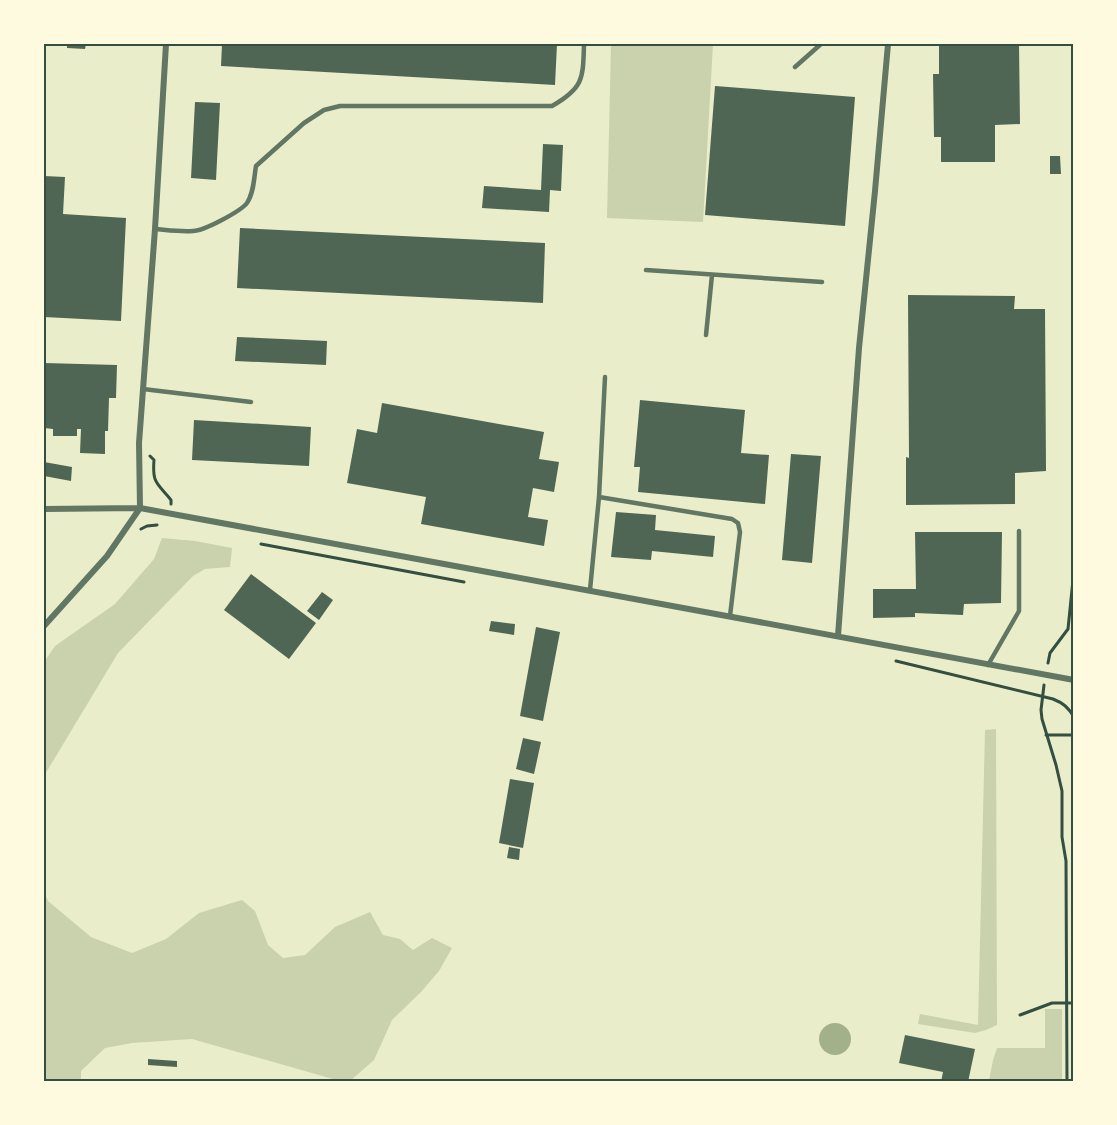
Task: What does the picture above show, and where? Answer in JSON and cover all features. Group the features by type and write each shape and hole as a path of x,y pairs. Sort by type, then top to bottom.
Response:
{"street":[{"path":"44,626 107,556 140,507 139,443 166,44"},
{"path":"838,636 859,348 888,44"},
{"path":"44,509 140,507 1074,680"}],"lane":[{"path":"155,229 195,231 235,212 247,203 252,190 255,166 304,123 324,110 340,106 552,106 572,94 578,86 582,74 584,44"},
{"path":"795,67 821,44"},
{"path":"646,270 822,282"},
{"path":"706,335 712,275"},
{"path":"590,590 599,497 605,377"},
{"path":"143,389 251,402"},
{"path":"599,497 732,519 738,524 740,532 730,616"},
{"path":"988,665 1019,611 1019,531"}],"path":[{"path":"139,443 154,460 154,480 171,500 170,513"},
{"path":"140,530 147,526 158,525"},
{"path":"259,544 466,582"},
{"path":"1067,1082 1066,861 1062,837 1062,791 1041,710 1050,653 1068,629 1074,570"},
{"path":"891,660 1042,696 1064,703 1074,717"},
{"path":"1046,735 1074,735"},
{"path":"1020,1015 1052,1003 1074,1003"}],"shaded area":[{"path":"611,44 713,44 703,222 607,218"},
{"path":"162,538 232,548 230,567 205,569 193,576 118,653 44,776 44,662 55,646 115,604 154,559"},
{"path":"996,729 997,1025 975,1033 918,1024 920,1014 978,1025 985,730"},
{"path":"44,892 48,901 91,937 132,953 166,939 199,913 242,900 255,911 268,945 283,958 305,955 335,927 370,912 383,935 400,939 413,950 432,938 452,948 439,971 392,1020 374,1060 350,1081 340,1081 192,1039 132,1043 105,1048 81,1071 81,1081 44,1081"},
{"path":"1045,1009 1062,1009 1062,1081 989,1081 997,1048 1045,1048"},
{"path":"835,1023 846,1028 851,1039 846,1050 835,1055 824,1050 819,1039 824,1028"}],"building":[{"path":"67,44 86,44 85,49 67,48"},
{"path":"222,44 557,44 555,85 221,66"},
{"path":"939,44 1019,44 1020,124 995,125 995,162 941,162 941,137 934,137 933,74 939,74"},
{"path":"715,86 855,97 845,226 705,215"},
{"path":"195,102 220,103 216,180 191,178"},
{"path":"543,144 563,145 561,191 550,190 549,212 482,208 484,186 541,190"},
{"path":"1050,156 1060,156 1061,174 1050,174"},
{"path":"44,176 65,177 63,214 126,218 121,321 44,317"},
{"path":"240,228 545,243 543,303 237,288"},
{"path":"908,295 1015,296 1014,309 1045,309 1046,471 1015,473 1015,504 906,505 906,457 909,458"},
{"path":"237,337 327,341 326,365 235,361"},
{"path":"44,363 117,365 116,398 109,398 105,454 80,453 81,429 77,429 77,436 53,436 53,429 44,428"},
{"path":"640,400 745,410 741,453 769,455 765,504 638,492 640,467 634,467"},
{"path":"382,403 544,432 539,459 559,462 554,492 533,488 528,517 548,520 544,546 421,524 426,497 347,483 357,429 377,433"},
{"path":"194,420 311,427 309,466 192,460"},
{"path":"791,454 821,456 812,563 782,560"},
{"path":"44,462 72,467 71,481 44,476"},
{"path":"616,512 656,515 655,530 715,536 713,557 652,551 651,560 611,557"},
{"path":"915,532 1002,532 1001,603 964,604 963,615 915,613 915,617 873,618 873,589 916,589"},
{"path":"251,574 316,623 289,659 224,610"},
{"path":"322,592 333,600 319,620 307,611"},
{"path":"491,621 515,624 514,635 489,631"},
{"path":"536,627 560,632 543,721 520,716"},
{"path":"523,738 541,742 534,774 516,769"},
{"path":"510,779 534,783 523,848 499,843"},
{"path":"509,847 520,849 519,860 507,858"},
{"path":"905,1035 975,1049 968,1082 941,1082 943,1072 899,1063"},
{"path":"148,1059 177,1061 177,1067 148,1065"}]}
